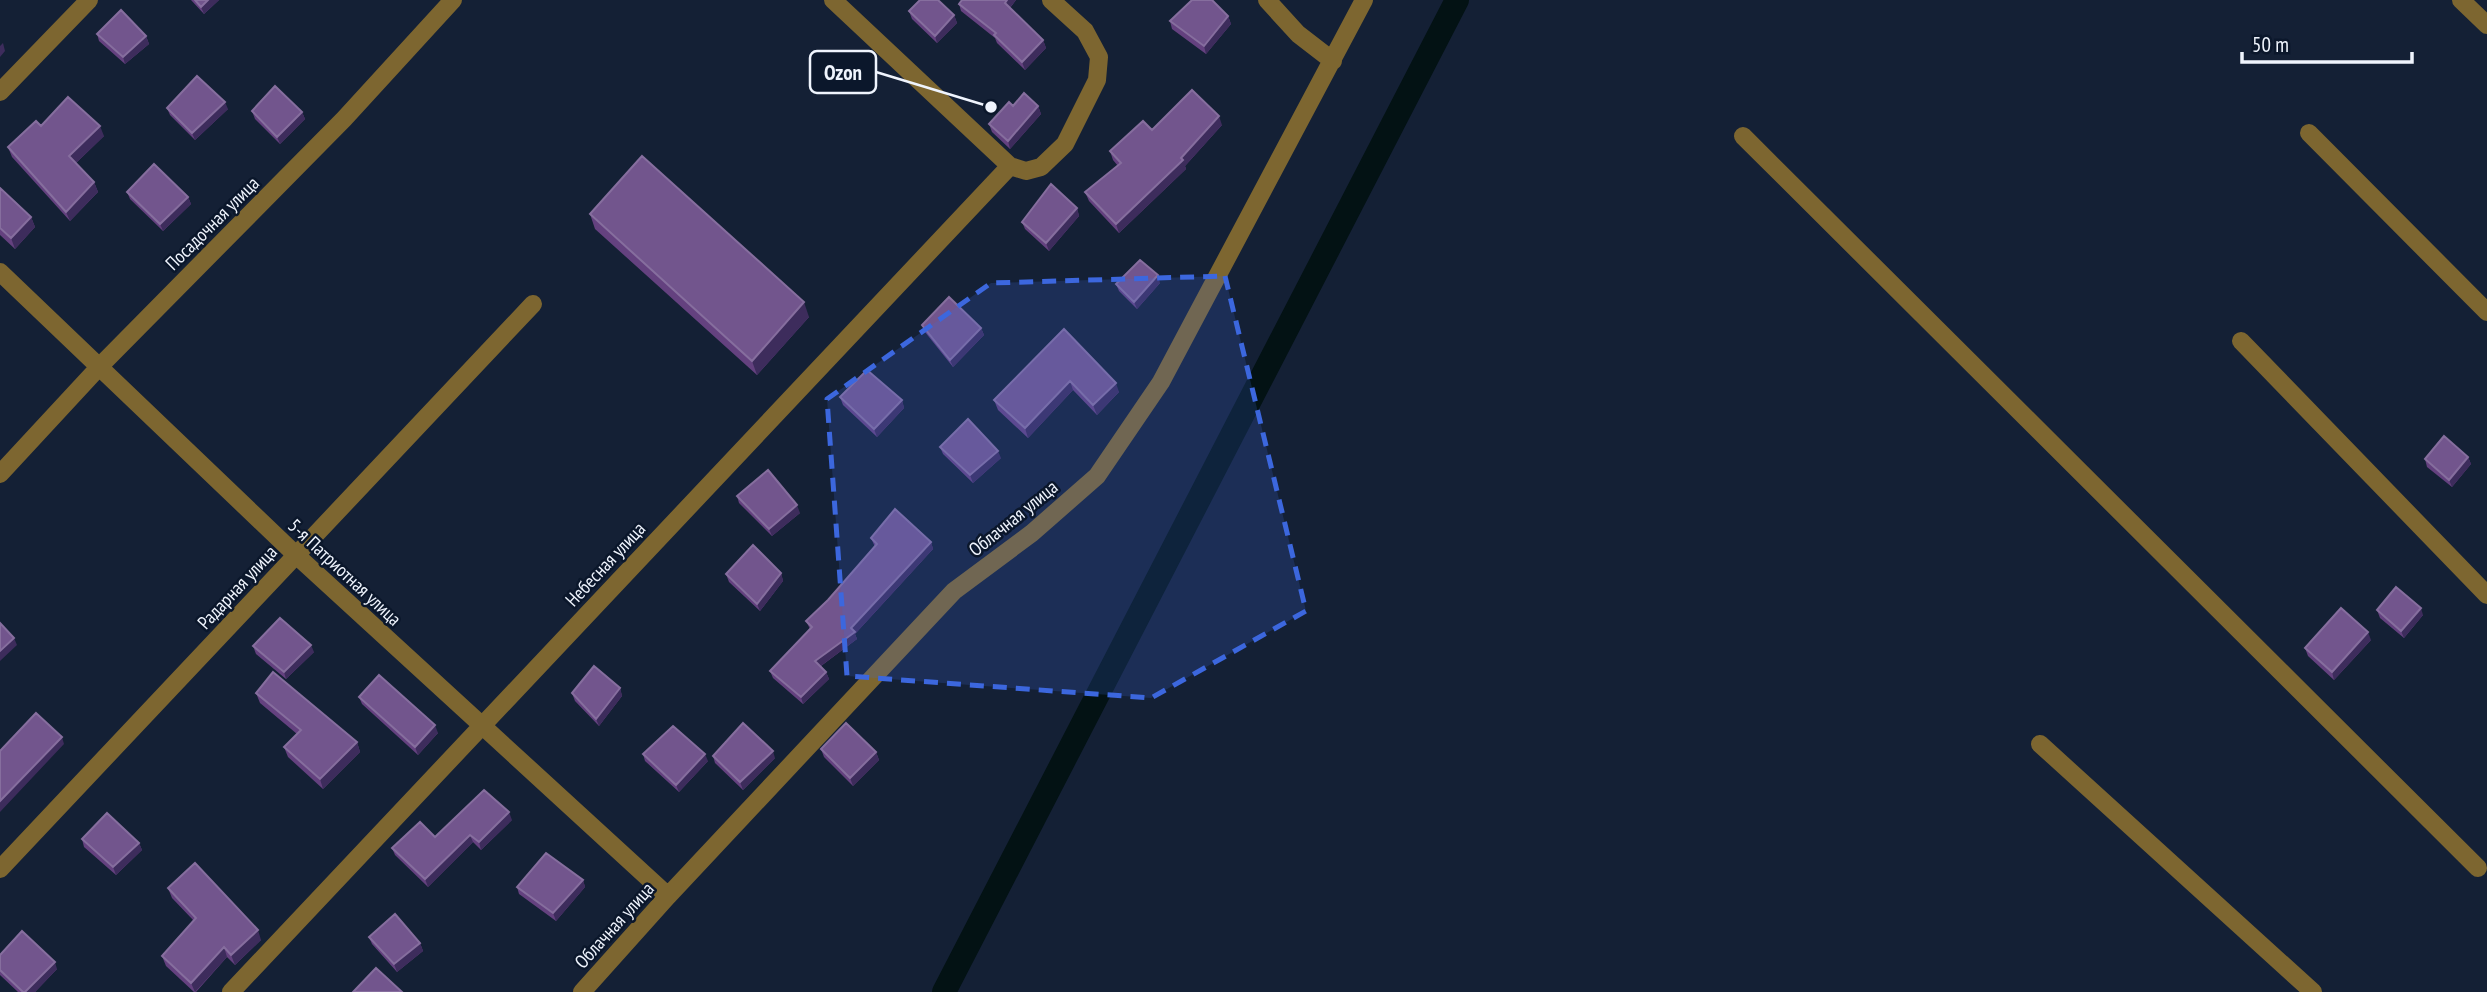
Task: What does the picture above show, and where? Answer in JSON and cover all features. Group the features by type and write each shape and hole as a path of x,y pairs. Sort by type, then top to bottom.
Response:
{"street":[{"path":"0,92 89,0"},
{"name":"Посадочная улица","path":"0,474 100,366 344,119 453,0"},
{"path":"833,0 1010,166 1026,171 1041,167 1065,144 1097,80 1099,57 1085,30 1051,0"},
{"path":"1268,0 1298,34 1334,61"},
{"name":"Облачная улица","path":"582,992 668,896 954,591 1032,533 1097,476 1161,383 1364,0"},
{"path":"2461,0 2487,25"},
{"path":"2309,133 2487,312"},
{"path":"1743,136 2478,868"},
{"name":"Небесная улица","path":"231,992 1010,166"},
{"name":"5-я Патриотная улица","path":"0,272 296,555 668,896"},
{"name":"Радарная улица","path":"0,869 533,304"},
{"path":"2241,341 2487,595"},
{"path":"2040,744 2313,992"}],"highlighted area":[{"path":"1225,276 1306,611 1151,698 847,676 827,399 991,283"}],"building":[{"path":"195,0 208,0 201,7"},
{"path":"920,0 938,0 954,15 935,36 909,11"},
{"path":"962,0 1007,0 1005,3 1043,40 1022,62 994,35 996,33 959,4"},
{"path":"1192,0 1212,0 1228,16 1204,46 1170,21"},
{"path":"121,10 146,36 123,57 97,34"},
{"path":"197,76 225,102 192,133 167,108"},
{"path":"275,86 302,112 277,137 252,111"},
{"path":"1192,90 1219,116 1181,158 1183,160 1116,224 1085,192 1121,163 1110,151 1143,121 1152,130"},
{"path":"1024,93 1038,106 1008,141 989,124 1009,102 1013,106"},
{"path":"68,97 100,126 69,156 94,182 66,212 8,147 36,121 41,126"},
{"path":"642,156 804,302 752,361 590,214"},
{"path":"154,164 188,197 160,224 127,192"},
{"path":"1051,184 1077,208 1046,243 1022,222"},
{"path":"0,188 31,217 11,238 0,228"},
{"path":"1140,260 1158,275 1134,302 1116,284"},
{"path":"949,297 981,328 950,360 922,325"},
{"path":"1064,329 1116,383 1093,405 1070,381 1025,428 994,400"},
{"path":"867,370 902,400 874,429 840,397"},
{"path":"968,419 998,451 970,475 940,447"},
{"path":"2444,436 2468,457 2449,480 2425,459"},
{"path":"768,470 797,505 769,529 737,496"},
{"path":"895,509 931,542 851,628 855,632 815,661 826,672 801,697 770,671 812,627 806,621 877,544 871,538"},
{"path":"753,545 781,573 757,604 726,574"},
{"path":"2396,587 2421,608 2401,631 2377,610"},
{"path":"2341,608 2368,632 2332,672 2305,648"},
{"path":"280,618 311,645 284,672 253,646"},
{"path":"0,623 14,638 0,651"},
{"path":"594,666 620,688 596,719 572,693"},
{"path":"273,672 357,742 320,779 284,747 301,730 256,693"},
{"path":"379,675 435,725 415,747 359,697"},
{"path":"36,713 62,737 0,801 0,751"},
{"path":"743,723 773,751 740,782 713,756"},
{"path":"846,723 876,752 850,778 821,749"},
{"path":"673,726 705,754 676,785 643,754"},
{"path":"484,790 509,812 479,842 470,835 425,879 392,848 420,822 435,837"},
{"path":"107,813 139,843 113,867 82,839"},
{"path":"546,853 583,880 553,913 517,887"},
{"path":"195,863 258,930 231,955 224,947 191,983 162,956 196,918 168,888"},
{"path":"395,914 420,943 394,964 369,937"},
{"path":"22,931 55,962 25,992 0,970 0,955"},
{"path":"376,968 402,992 353,992"}],"waterway":[{"path":"944,992 1457,0"}],"place":[{"name":"Ozon","path":"991,107"}]}
